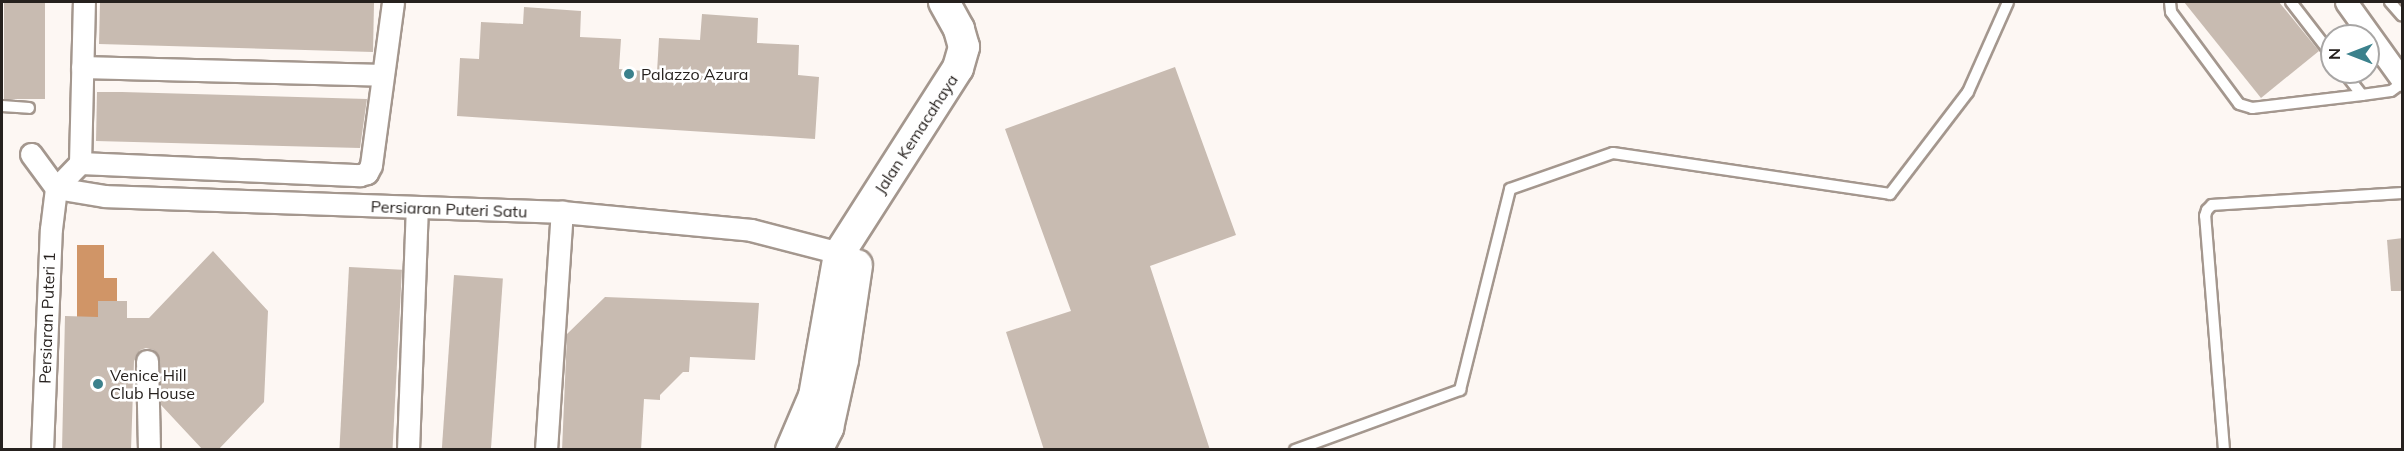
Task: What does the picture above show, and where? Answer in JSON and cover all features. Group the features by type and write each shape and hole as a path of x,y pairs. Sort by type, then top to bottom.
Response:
{"street":[{"path":"31,154 56,188 80,163 84,2"},
{"path":"80,163 360,176 367,173 371,165 393,2"},
{"name":"Jalan Kemacahaya","path":"791,450 814,396 851,247 958,69 964,47 959,29 944,2"},
{"path":"2346,2 2403,81"},
{"path":"82,67 382,75"},
{"name":"Persiaran Puteri Satu","path":"56,188 105,196 417,209 562,212 751,230 851,247"},
{"name":"Persiaran Puteri 1","path":"42,450 51,229 56,188"},
{"path":"408,450 417,209"},
{"path":"546,450 562,212"},
{"name":"Jalan Kemacahaya","path":"817,450 828,428 843,360 851,247"},
{"path":"147,362 149,450"}],"lane":[{"path":"1295,450 1460,390 1510,189 1613,153 1890,194 1968,92 2008,2"},
{"path":"2170,2 2171,12 2239,104 2252,108 2391,91 2403,81"},
{"path":"2291,2 2320,40"},
{"path":"2390,2 2403,16"},
{"path":"2353,84 2362,95"},
{"path":"2,106 29,108"},
{"path":"2224,450 2205,216 2207,210 2212,205 2403,193"}],"shaded area":[{"path":"77,245 104,245 104,278 117,278 117,301 98,301 98,317 77,317"}],"building":[{"path":"4,2 45,2 45,99 4,99"},
{"path":"100,2 374,3 373,52 99,44"},
{"path":"2184,2 2279,2 2319,51 2261,98"},
{"name":"Palazzo Azura","path":"524,7 581,11 580,37 621,39 619,69 657,72 659,38 700,40 702,14 758,18 757,43 799,45 798,75 819,77 815,139 457,116 460,58 479,59 481,22 523,24"},
{"path":"1175,67 1236,235 1150,266 1210,450 1044,450 1006,332 1071,311 1005,129"},
{"path":"97,92 367,99 360,148 96,141"},
{"path":"2403,238 2403,291 2391,291 2387,240"},
{"path":"213,251 268,311 264,402 218,450 203,450 161,405 160,360 154,350 146,348 140,350 134,361 131,450 62,450 65,316 98,317 98,301 127,301 127,318 149,318"},
{"path":"349,267 402,270 392,450 339,450"},
{"path":"454,275 503,278 491,450 442,450"},
{"path":"605,297 759,303 755,360 690,357 689,372 683,372 660,395 660,400 644,399 641,450 562,450 567,334"}],"place":[{"name":"Palazzo Azura","path":"629,74"},
{"name":"Venice Hill Club House","path":"98,384"}]}
